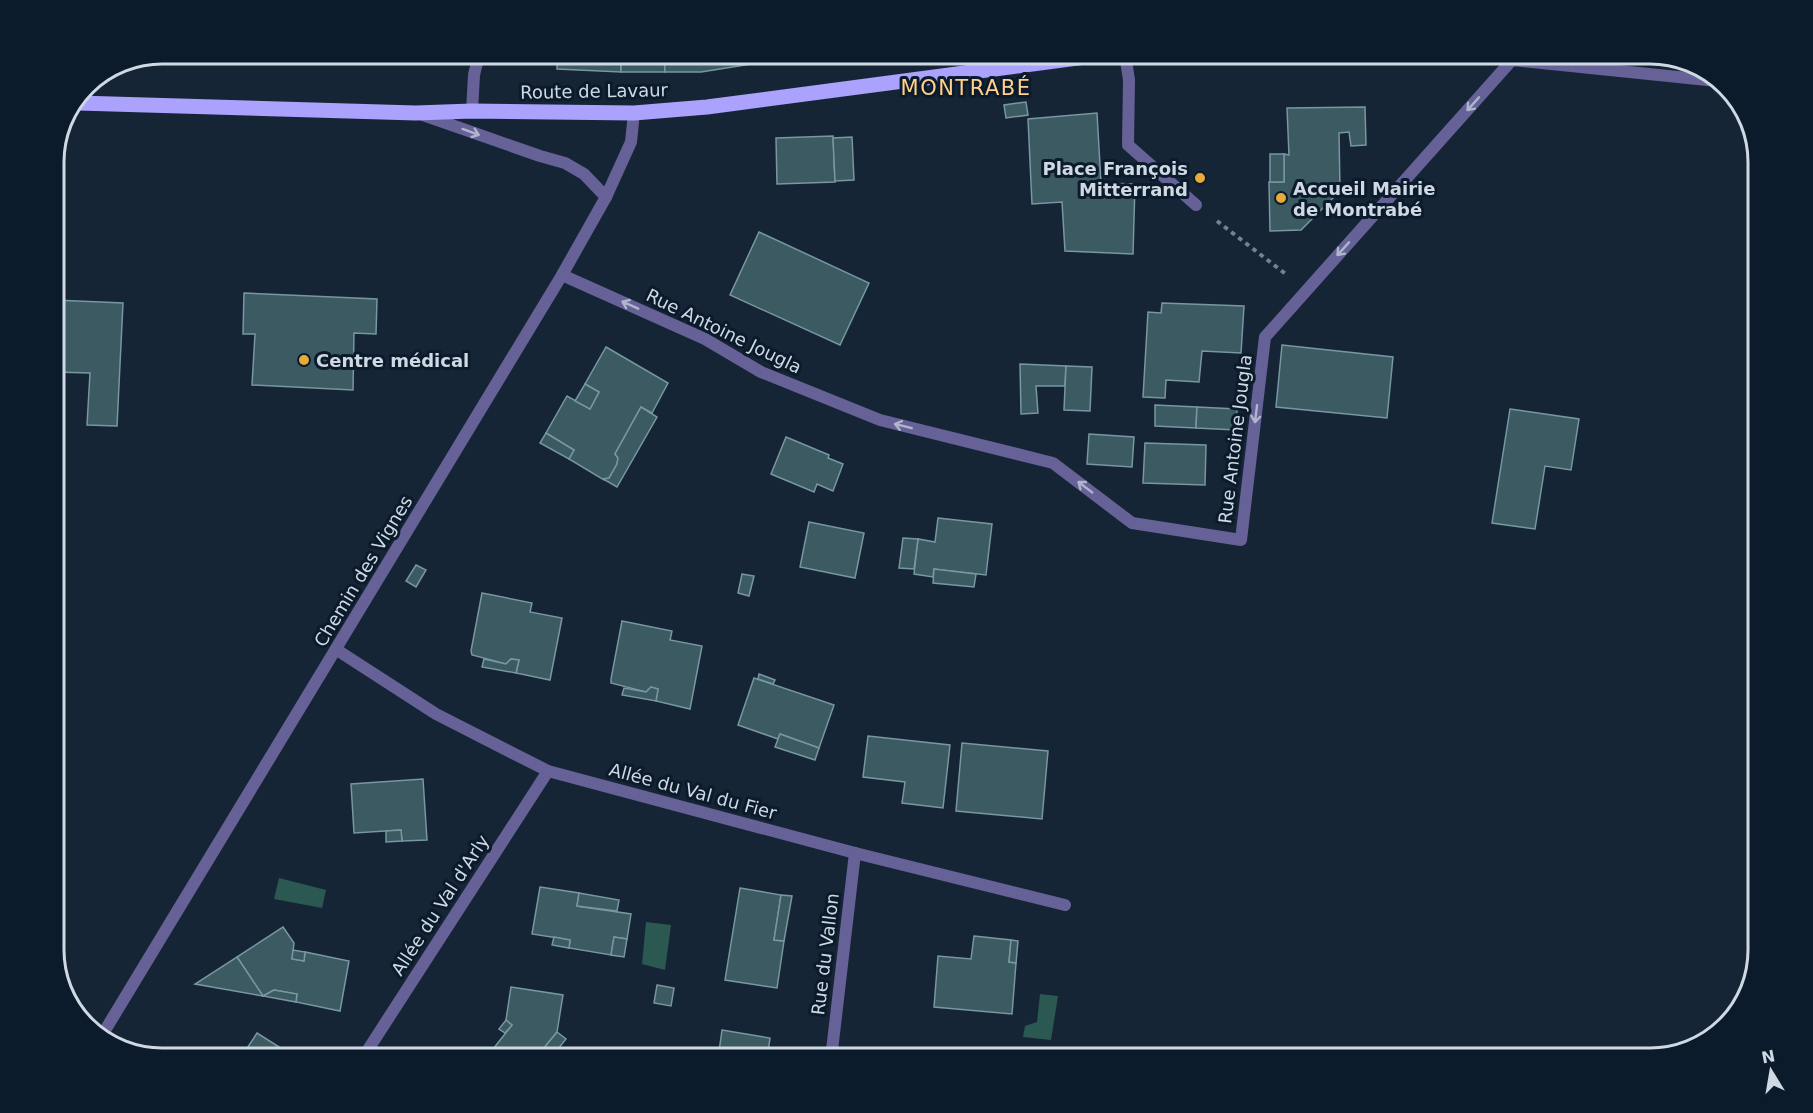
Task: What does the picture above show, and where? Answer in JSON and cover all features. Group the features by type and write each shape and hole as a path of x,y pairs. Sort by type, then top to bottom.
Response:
{"main road":[{"name":"Route de Lavaur","path":"85,103 416,113 472,111 634,113 707,107 1032,64"}],"street":[{"path":"472,111 477,64"},
{"path":"1127,64 1129,80 1128,145 1196,205"},
{"name":"Rue Antoine Jougla","path":"562,275 705,339 761,372 880,420 1053,463 1132,523 1240,540 1265,337 1508,64"},
{"name":"Rue Antoine Jougla","path":"1551,64 1701,79"},
{"path":"416,113 565,163 584,174 606,197"},
{"name":"Chemin des Vignes","path":"106,1029 562,275 606,197 631,142 634,113"},
{"name":"Allée du Val du Fier","path":"337,650 436,714 548,771 855,853 1065,905"},
{"name":"Allée du Val d'Arly","path":"369,1048 548,771"},
{"name":"Rue du Vallon","path":"832,1048 855,853"}],"path":[{"path":"1196,205 1276,265"}],"shaded area":[{"path":"279,878 326,890 322,908 274,899"},
{"path":"646,922 671,925 665,970 642,964"},
{"path":"1040,994 1058,996 1051,1040 1023,1037 1025,1026 1037,1022"}],"building":[{"path":"557,64 621,64 621,72 557,69"},
{"path":"621,64 665,64 665,72 621,72"},
{"path":"665,64 752,64 701,72 665,72"},
{"path":"1026,102 1028,115 1006,118 1004,105"},
{"path":"1365,107 1366,145 1351,146 1349,132 1339,133 1340,191 1301,230 1270,231 1269,182 1284,182 1284,154 1289,155 1287,108"},
{"path":"1097,113 1101,183 1135,184 1133,254 1065,251 1062,202 1032,204 1028,119"},
{"path":"833,136 835,182 777,184 776,138"},
{"path":"852,137 854,180 835,181 833,138"},
{"path":"1270,154 1284,154 1284,182 1270,182"},
{"path":"759,232 869,283 840,345 730,295"},
{"name":"Centre médical","path":"244,293 377,299 376,334 354,333 353,390 252,385 255,334 243,334"},
{"path":"65,300 123,303 117,426 87,425 90,373 65,372"},
{"path":"1162,303 1244,306 1241,353 1202,351 1199,382 1166,380 1165,398 1143,397 1148,312 1161,313"},
{"path":"1282,345 1393,357 1387,418 1276,407"},
{"path":"606,347 668,383 652,413 641,407 615,454 618,458 617,464 609,478 604,480 569,459 574,450 546,433 567,396 590,409 599,392 585,384"},
{"path":"1020,364 1066,366 1065,386 1036,386 1038,413 1021,414"},
{"path":"1066,366 1092,367 1090,411 1064,410"},
{"path":"585,384 599,392 590,409 575,401"},
{"path":"1155,405 1197,407 1196,428 1155,426"},
{"path":"641,407 657,417 617,487 603,479 609,478 617,464 618,458 615,454"},
{"path":"1197,407 1237,409 1236,430 1196,428"},
{"path":"1510,409 1579,419 1571,470 1545,466 1535,529 1492,523"},
{"path":"546,433 574,450 569,459 540,443"},
{"path":"1089,434 1134,437 1132,467 1087,464"},
{"path":"786,437 829,455 828,458 843,464 833,491 817,484 814,492 771,474"},
{"path":"1145,443 1206,445 1205,485 1143,483"},
{"path":"938,518 992,524 986,575 934,569 933,577 914,574 918,539 935,542"},
{"path":"809,522 864,533 855,578 800,567"},
{"path":"903,538 918,539 914,569 899,568"},
{"path":"416,565 426,570 416,587 406,581"},
{"path":"934,569 976,574 974,587 933,583"},
{"path":"742,574 754,576 749,596 738,593"},
{"path":"482,593 532,603 530,612 562,618 550,680 516,673 519,660 511,659 506,664 472,655"},
{"path":"622,621 672,631 670,640 702,646 690,709 656,701 658,689 651,687 646,692 611,683"},
{"path":"484,659 506,664 511,659 519,660 516,673 482,667"},
{"path":"759,674 775,680 773,684 758,679"},
{"path":"754,678 834,705 819,748 780,734 778,739 738,725"},
{"path":"651,687 658,689 656,701 622,695 624,688 646,692"},
{"path":"780,734 819,748 815,760 775,747"},
{"path":"868,736 950,745 943,808 902,803 905,782 863,777"},
{"path":"962,743 1048,751 1042,819 956,811"},
{"path":"423,779 427,840 402,841 401,830 354,833 351,784"},
{"path":"401,830 402,841 386,842 386,831"},
{"path":"540,887 579,893 577,906 631,914 627,939 614,937 611,955 569,948 570,940 532,934"},
{"path":"740,888 781,895 774,940 784,941 777,988 725,980"},
{"path":"579,893 619,900 617,911 577,906"},
{"path":"781,895 792,896 784,941 774,940"},
{"path":"283,927 294,943 292,959 304,961 305,952 349,961 340,1011 296,1002 297,994 274,990 263,996 237,957"},
{"path":"974,936 1011,940 1009,962 1016,963 1012,1014 934,1007 938,956 971,959"},
{"path":"554,937 570,940 569,948 552,945"},
{"path":"614,937 627,939 624,957 611,955"},
{"path":"1011,940 1018,941 1016,963 1009,962"},
{"path":"293,950 305,952 304,961 292,959"},
{"path":"237,957 263,996 195,984"},
{"path":"657,985 674,988 671,1006 654,1003"},
{"path":"511,987 563,995 557,1032 544,1048 494,1048 512,1025 506,1020"},
{"path":"274,990 297,994 296,1002 263,996"},
{"path":"506,1020 512,1025 505,1033 499,1029"},
{"path":"722,1030 770,1038 769,1048 720,1048"},
{"path":"557,1032 566,1039 559,1048 544,1048"},
{"path":"257,1033 281,1048 247,1048"}],"place":[{"name":"Place François Mitterrand","path":"1200,178"},
{"name":"Accueil Mairie de Montrabé","path":"1281,198"},
{"name":"Centre médical","path":"304,360"}],"district":[{"name":"MONTRABÉ","path":"966,88"}]}
